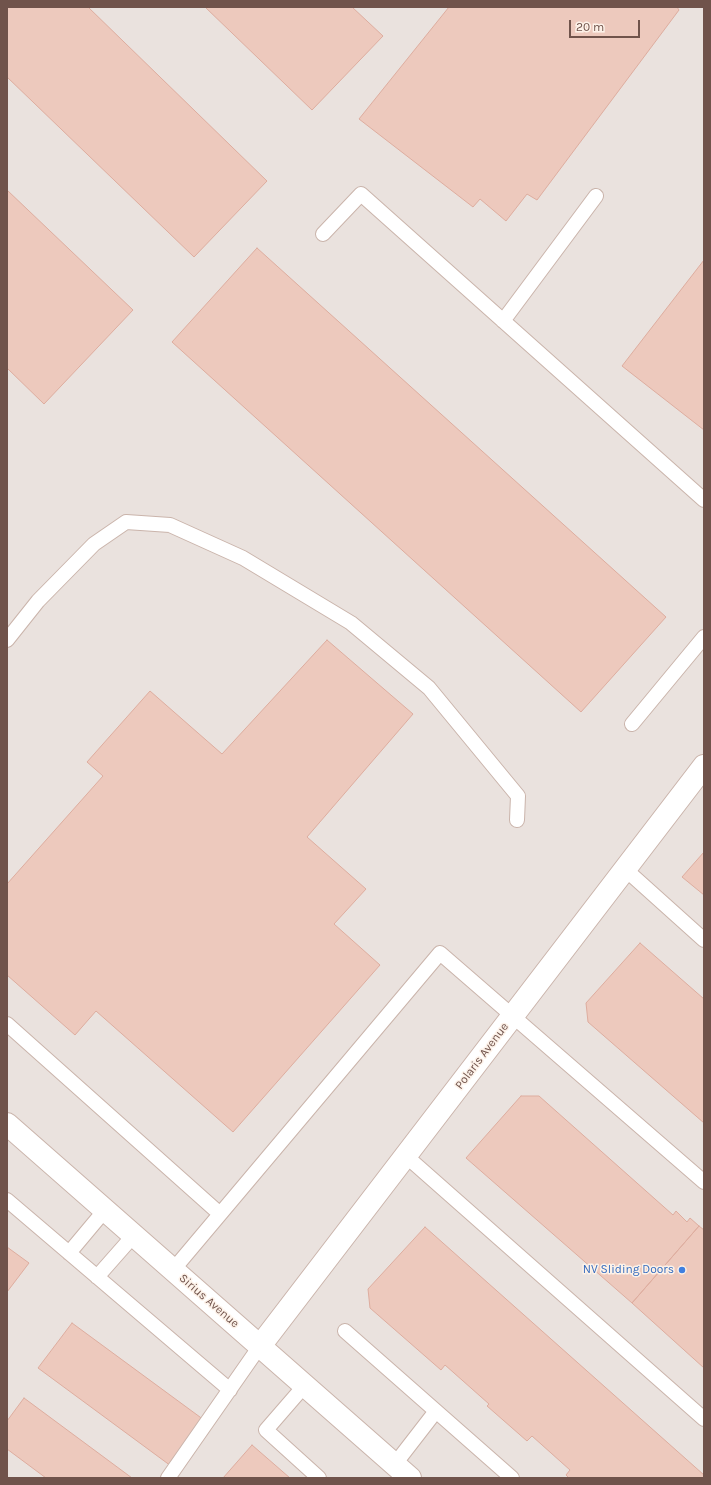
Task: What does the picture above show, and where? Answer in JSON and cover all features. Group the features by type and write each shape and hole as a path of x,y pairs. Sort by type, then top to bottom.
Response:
{"street":[{"name":"Polaris Avenue","path":"260,1346 704,766"},
{"name":"Sirius Avenue","path":"9,1129 134,1235 402,1471"}],"lane":[{"path":"323,234 361,194 704,500"},
{"path":"502,321 596,196"},
{"path":"7,640 38,600 94,544 126,522 170,525 243,558 351,623 429,688 518,796 517,820"},
{"path":"632,724 704,637"},
{"path":"625,869 704,940"},
{"path":"173,1270 440,953 704,1182"},
{"path":"7,1024 220,1214"},
{"path":"406,1156 704,1419"},
{"path":"7,1200 230,1390"},
{"path":"69,1253 105,1210"},
{"path":"97,1277 134,1235"},
{"path":"345,1331 512,1478"},
{"path":"168,1478 260,1346"},
{"path":"305,1385 266,1430 320,1478"},
{"path":"402,1471 436,1411"}],"shaded area":[{"path":"7,7 704,7 704,1478 7,1478"}],"building":[{"path":"7,7 88,7 267,181 194,257 7,77"},
{"path":"205,7 352,7 383,36 312,110"},
{"path":"449,7 677,7 679,10 537,200 527,194 506,221 480,199 473,207 359,119"},
{"path":"7,190 133,310 44,404 7,368"},
{"path":"257,248 666,617 581,712 172,342"},
{"path":"704,260 704,430 622,366"},
{"path":"327,640 413,714 307,837 366,889 334,924 380,965 233,1132 96,1011 75,1035 7,975 7,884 103,776 87,762 150,691 222,754"},
{"path":"704,852 704,895 682,877"},
{"path":"640,943 704,999 704,1123 588,1022 586,1003"},
{"path":"521,1096 539,1096 673,1215 676,1211 687,1222 690,1218 699,1226 632,1303 466,1158"},
{"name":"NV Sliding Doors","path":"699,1226 704,1230 704,1368 632,1303"},
{"path":"425,1227 704,1475 704,1478 569,1478 566,1475 570,1470 532,1436 527,1441 487,1406 489,1404 445,1365 441,1370 370,1308 368,1289"},
{"path":"7,1247 29,1263 7,1292"},
{"path":"72,1323 204,1420 171,1466 38,1368"},
{"path":"24,1398 132,1478 46,1478 7,1449 7,1421"},
{"path":"252,1445 290,1478 223,1478"}],"place":[{"name":"NV Sliding Doors","path":"682,1270"}]}
